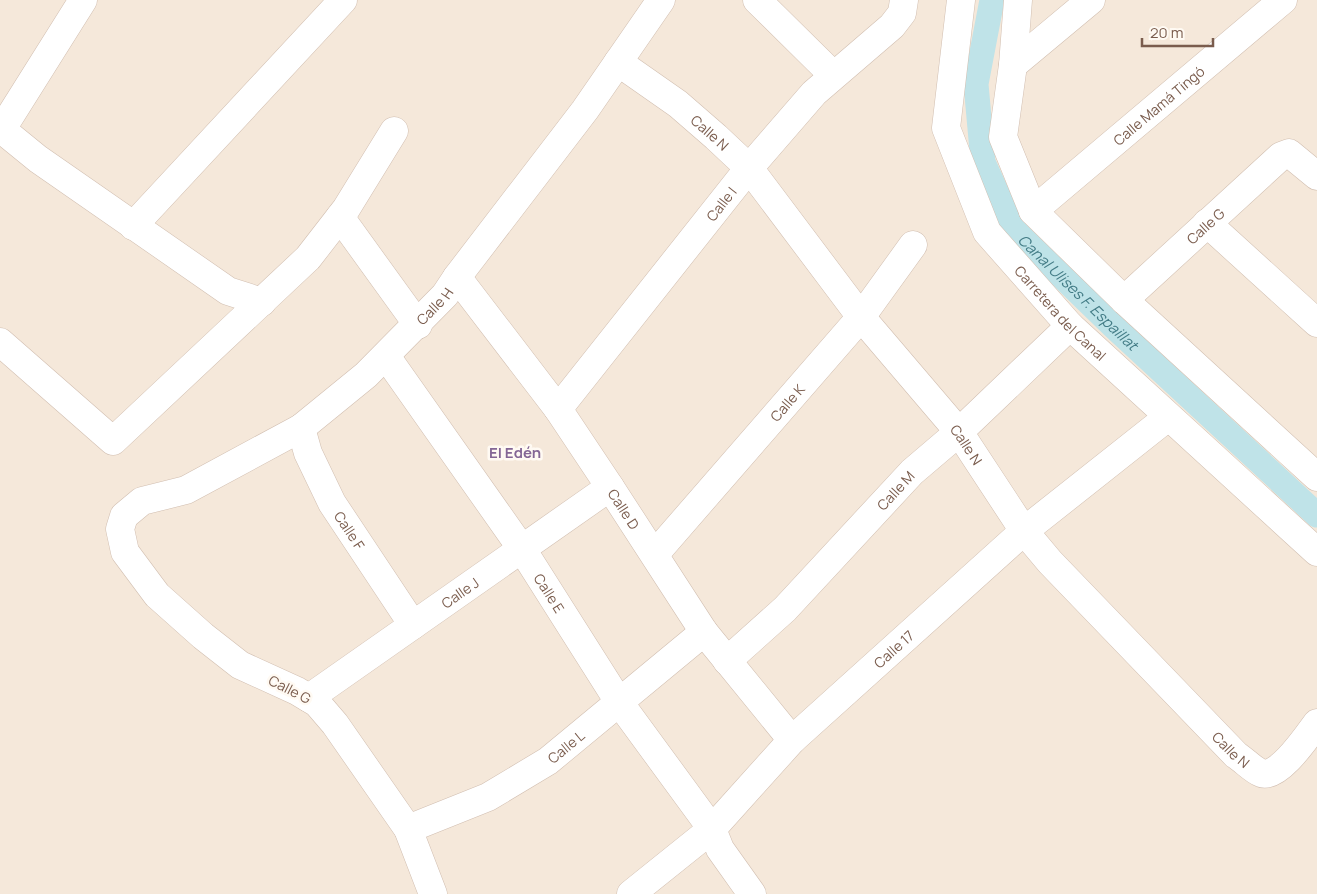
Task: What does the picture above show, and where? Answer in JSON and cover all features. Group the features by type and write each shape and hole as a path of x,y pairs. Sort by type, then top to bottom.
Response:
{"street":[{"path":"83,0 0,130 38,159 228,291 262,302"},
{"path":"133,226 343,0"},
{"name":"Calle H","path":"124,516 142,501 186,490 301,428 366,375 386,356 445,296 457,276 585,110 661,0"},
{"path":"757,0 834,75"},
{"name":"Carretera del Canal","path":"961,0 946,128 987,232 1070,326 1317,552"},
{"path":"1018,0 1013,65 1003,137 1033,210 1124,300 1317,478"},
{"path":"1013,65 1091,0"},
{"name":"Calle Mamá Tingó","path":"1033,210 1284,0"},
{"name":"Calle I","path":"558,409 749,168 814,93 892,26 903,7"},
{"name":"Calle N","path":"618,62 678,104 749,168 861,317 959,432 1024,531 1050,562 1236,755 1262,774 1271,774 1289,760 1317,723"},
{"path":"0,342 113,441 308,258 340,217 394,131"},
{"name":"Calle G","path":"1124,300 1206,222 1281,156 1289,153 1317,176"},
{"path":"340,217 418,325"},
{"path":"1206,222 1317,323"},
{"name":"Calle K","path":"654,554 861,317 913,245"},
{"name":"Calle D","path":"457,276 558,409 704,632 792,740"},
{"name":"Calle M","path":"727,661 785,609 912,472 959,432 1070,326"},
{"name":"Calle E","path":"386,356 522,549 619,702 712,829 720,848 752,894"},
{"name":"Calle 17","path":"631,894 712,829 792,740 1024,531 1168,417"},
{"name":"Calle F","path":"301,428 308,453 332,503 413,625"},
{"name":"Calle J","path":"309,698 610,487"},
{"name":"Calle G","path":"124,516 120,529 125,552 157,595 240,664 317,703 335,724 408,829 433,894"},
{"name":"Calle L","path":"408,829 488,797 548,761 704,632"}],"shaded area":[{"path":"0,0 1317,0 1317,894 0,894"}],"waterway":[{"name":"Canal Ulises F. Espaillat","path":"992,0 976,84 983,162 1013,229 1112,325 1317,515"}],"district":[{"name":"El Edén","path":"515,452"}]}
